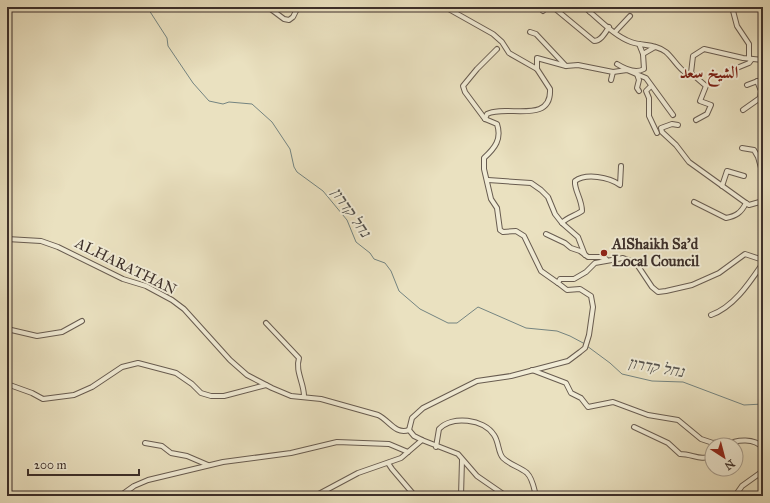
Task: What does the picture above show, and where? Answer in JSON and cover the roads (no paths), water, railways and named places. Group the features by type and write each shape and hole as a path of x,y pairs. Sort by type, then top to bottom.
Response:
{"street":[{"path":"268,7 284,19 289,20 293,17 298,7"},
{"path":"445,7 493,34 502,42 509,53 536,68 550,89 548,100 544,107 535,112 504,110 490,112 487,114 486,118"},
{"path":"539,7 543,11"},
{"path":"553,7 594,41 597,41 603,36 609,27"},
{"path":"584,7 630,42 655,47 666,52 678,68 687,74 691,73 706,86 700,101 711,105 707,114 696,120"},
{"path":"590,12 595,7"},
{"path":"727,72 749,63 750,59 749,44 736,26 732,7"},
{"path":"615,32 630,16"},
{"path":"530,32 536,34 566,66"},
{"path":"536,68 537,58 566,66 578,65 613,72 627,70 639,71 644,69 643,54 639,44"},
{"path":"643,54 655,47"},
{"path":"409,430 412,418 423,408 477,381 511,376 568,361 585,348 588,340 593,307 591,296 580,289 567,290 541,271 524,236 516,231 503,232 500,230 497,208 492,199 484,169 484,158 499,140 499,131 497,124 486,118 465,92 463,86 497,49"},
{"path":"691,73 693,56 704,49 750,59 763,60"},
{"path":"616,64 646,78 673,115"},
{"path":"611,80 613,72"},
{"path":"637,74 639,80 637,88 639,91"},
{"path":"747,85 763,79"},
{"path":"743,110 760,98 761,91 757,81"},
{"path":"651,86 646,91 649,98 649,116 657,134"},
{"path":"678,125 672,124 661,128 662,132 676,145 689,162 749,205 763,201"},
{"path":"742,148 754,150 758,157 763,176"},
{"path":"562,223 565,219 574,217 582,211 582,204 575,181 581,177 598,178 620,184 621,166"},
{"path":"722,186 727,171 744,176"},
{"path":"488,180 531,182 548,197 555,214 562,223 578,237 585,255"},
{"path":"694,202 726,218 736,215 742,211 746,203"},
{"path":"546,234 588,257 600,257 606,259"},
{"name":"ALHARATHAN","path":"7,239 41,241 58,247 123,279 146,286 184,309 230,360 247,375 291,396 304,396 378,414 386,419 396,430 404,432 409,430 414,436 436,447 452,451 477,476 506,496"},
{"path":"558,283 560,279 574,279 586,272 595,263 606,259 623,258 636,263 652,287 658,292 677,290 692,285 719,273 745,254 763,262 744,290 720,311 711,315"},
{"path":"7,329 38,336 62,332 82,321"},
{"path":"266,323 299,358 297,366 304,388 304,396"},
{"path":"7,384 32,392 43,399 74,395 92,388 122,367 138,363 176,373 192,384 201,393 211,396 224,396 266,385"},
{"path":"532,370 566,383 571,393 581,398 588,407 592,408 604,403 613,402 648,415 678,420 704,440"},
{"path":"436,447 439,429 447,423 458,421 476,422 487,427 494,435 502,457 527,474 532,481 536,496"},
{"path":"634,427 668,443 680,454 690,454 704,458"},
{"path":"316,496 358,473 401,458 422,440"},
{"path":"744,440 761,445 763,448"},
{"path":"120,496 134,486 148,480 209,466 291,453 337,442 389,444 408,452"},
{"path":"145,443 162,446 171,453 187,456 209,466"},
{"path":"461,496 462,460"},
{"path":"388,463 416,496"},
{"path":"735,496 742,486 763,471"}],"waterway":[{"name":"נחל קדרון","path":"147,7 167,38 168,46 193,83 209,101 223,104 229,102 252,104 272,122 290,149 294,167 297,172 323,191 347,220 356,242 370,253 374,259 385,263 391,271 399,291 420,309 448,323 457,323 478,307 526,328 557,331 585,344"},
{"name":"נחל קדרון","path":"587,346 622,374 652,381 683,382 744,405 763,404"}],"place":[{"name":"AlShaikh Sa'd Local Council","path":"604,253"}],"district":[{"name":"الشيخ سعد","path":"709,72"}]}
